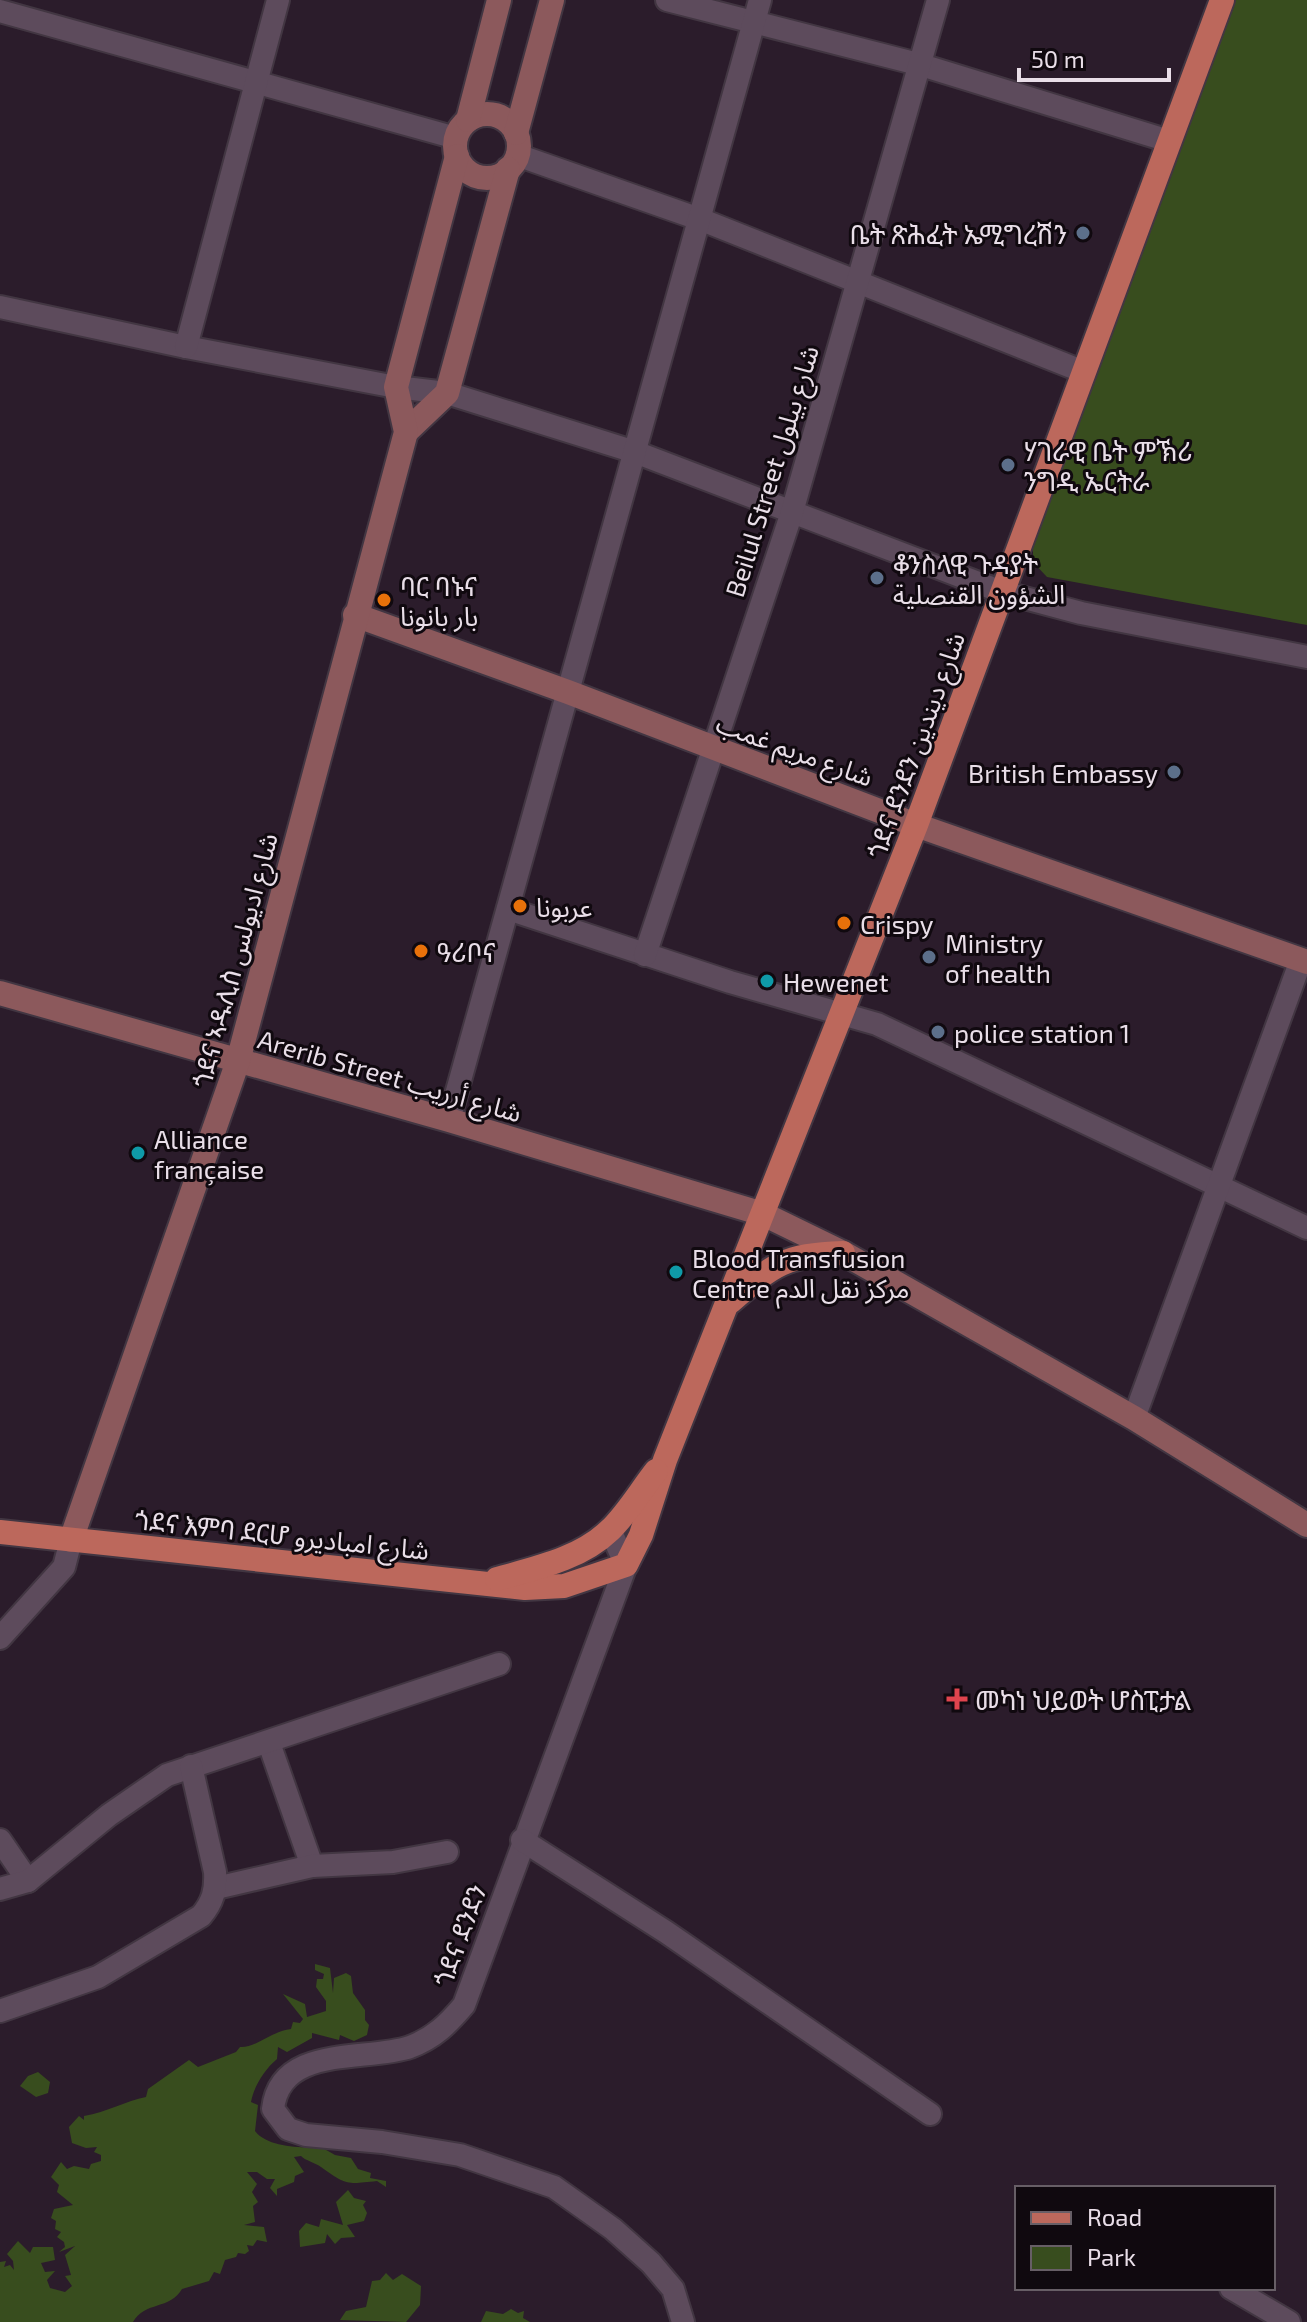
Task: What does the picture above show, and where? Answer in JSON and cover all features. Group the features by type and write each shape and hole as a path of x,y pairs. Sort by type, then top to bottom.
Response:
{"main road":[{"name":"ጎደና ደንደን شارع ديندين","path":"626,1565 641,1535 665,1460 916,825 1222,0"},
{"path":"728,1303 769,1269 787,1259 843,1253"},
{"name":"ጎደና ደንደን شارع ديندين","path":"564,1559 610,1530 665,1460"},
{"name":"ጎደና እምባ ደርሆ شارع امباديرو","path":"0,1532 545,1588 596,1577"},
{"name":"ጎደና እምባ ደርሆ شارع امباديرو","path":"488,1581 564,1559"},
{"path":"596,1577 626,1565"}],"street":[{"path":"186,347 278,0"},
{"name":"ጎደና ኣዱሊስ شارع اديولس","path":"71,1540 238,1061 406,432 396,387 499,0"},
{"path":"406,432 447,393 514,152 552,0"},
{"path":"667,0 918,64 1169,141"},
{"path":"449,1120 702,220 760,0"},
{"name":"Beilul Street شارع بيلول","path":"645,955 711,748 792,512 938,0"},
{"path":"0,11 460,138"},
{"path":"460,138 477,115 495,115 514,152 702,220 1084,372"},
{"path":"460,138 469,172 479,176 500,175 514,152"},
{"path":"0,307 186,347 396,387 447,393 635,452 1002,592 1081,613 1307,657"},
{"name":"شارع مريم غمب","path":"355,615 568,692 916,825 1304,961"},
{"path":"508,909 645,955 843,1015 921,1043 1307,1228"},
{"path":"1134,1418 1217,1184 1304,961"},
{"name":"Arerib Street شارع أرريب","path":"0,993 449,1120 763,1214 843,1253 1134,1418 1307,1525"},
{"path":"610,1530 626,1565"},
{"path":"0,1638 64,1567 71,1540"},
{"path":"588,1545 596,1577 610,1605"},
{"name":"ጎደና ደንደን","path":"626,1565 522,1840 464,2005 447,2026 429,2039 406,2048 303,2065 281,2086 273,2109 288,2129 306,2135 382,2142 460,2155 554,2187 613,2229 651,2263 673,2289 683,2322"},
{"path":"0,1889 28,1881 139,1793 167,1775 499,1664"},
{"path":"269,1743 312,1866"},
{"path":"0,2011 98,1977 201,1916 211,1904 216,1888 191,1766"},
{"path":"0,1840 28,1881"},
{"path":"522,1840 666,1932 930,2114"},
{"path":"216,1888 312,1866 393,1862 447,1852"},
{"path":"1234,2290 1289,2322"}],"green space":[{"path":"1235,0 1307,0 1307,625 1047,577 1033,562 1033,547"},
{"path":"315,1964 330,1968 333,1993 334,1978 346,1973 351,1976 353,1993 365,2010 365,2020 369,2025 367,2035 354,2041 340,2035 339,2040 312,2033 312,2038 287,2052 278,2047 277,2059 261,2078 252,2096 251,2102 258,2105 255,2131 277,2144 321,2147 335,2155 351,2158 358,2169 371,2173 370,2178 386,2181 386,2187 377,2181 342,2181 301,2156 294,2157 304,2172 295,2176 294,2182 277,2189 277,2196 270,2188 275,2179 267,2179 257,2172 247,2172 257,2184 252,2192 258,2202 253,2206 255,2222 244,2225 264,2227 267,2242 257,2240 253,2246 247,2245 249,2251 225,2260 220,2274 214,2272 209,2281 182,2289 171,2300 138,2315 133,2322 0,2322 0,2262 6,2261 4,2267 10,2265 14,2270 13,2261 7,2254 18,2241 30,2253 33,2247 53,2247 55,2260 41,2263 45,2272 55,2271 47,2280 50,2288 65,2292 72,2286 65,2276 71,2275 65,2255 75,2246 59,2252 65,2247 64,2242 57,2237 61,2232 55,2229 56,2221 51,2218 54,2209 73,2205 57,2192 59,2185 51,2177 61,2162 67,2169 74,2166 89,2169 91,2164 101,2161 101,2155 94,2152 97,2147 86,2148 72,2143 69,2127 79,2116 84,2120 84,2116 146,2097 148,2089 189,2060 198,2067 236,2052 240,2047 291,2029 293,2022 300,2023 303,2019 283,1994 305,2004 307,2017 326,2011 326,2001 316,1987 317,1979 323,1979 324,1974 315,1970"},
{"path":"38,2072 50,2082 48,2093 36,2097 20,2086 28,2076"},
{"path":"348,2190 354,2198 366,2201 363,2205 367,2213 364,2221 347,2225 355,2237 341,2238 335,2244 327,2234 325,2243 300,2247 299,2231 306,2223 319,2227 321,2219 343,2225 336,2202"},
{"path":"386,2273 393,2280 402,2274 421,2286 420,2305 406,2322 340,2320 346,2311 366,2307 372,2281 380,2280"},
{"path":"511,2309 518,2313 524,2311 523,2318 530,2322 481,2322 486,2311 503,2314"}],"place":[{"name":"ቤት ጽሕፈት ኤሚግረሽን","path":"1083,233"},
{"name":"ሃገራዊ ቤት ምኽሪ ንግዲ ኤርትራ","path":"1008,465"},
{"name":"ቆንስላዊ ጉዳያት الشؤون القنصلية","path":"877,578"},
{"name":"ባር ባኑና بار بانونا","path":"384,600"},
{"name":"British Embassy","path":"1174,772"},
{"name":"عربونا","path":"520,906"},
{"name":"Crispy","path":"844,923"},
{"name":"ዓሪቦና","path":"421,951"},
{"name":"Ministry of health","path":"929,957"},
{"name":"Hewenet","path":"767,981"},
{"name":"police station 1","path":"938,1032"},
{"name":"Alliance française","path":"138,1153"},
{"name":"Blood Transfusion Centre مركز نقل الدم","path":"676,1272"},
{"name":"መካነ ህይወት ሆስፒታል","path":"957,1699"}]}
